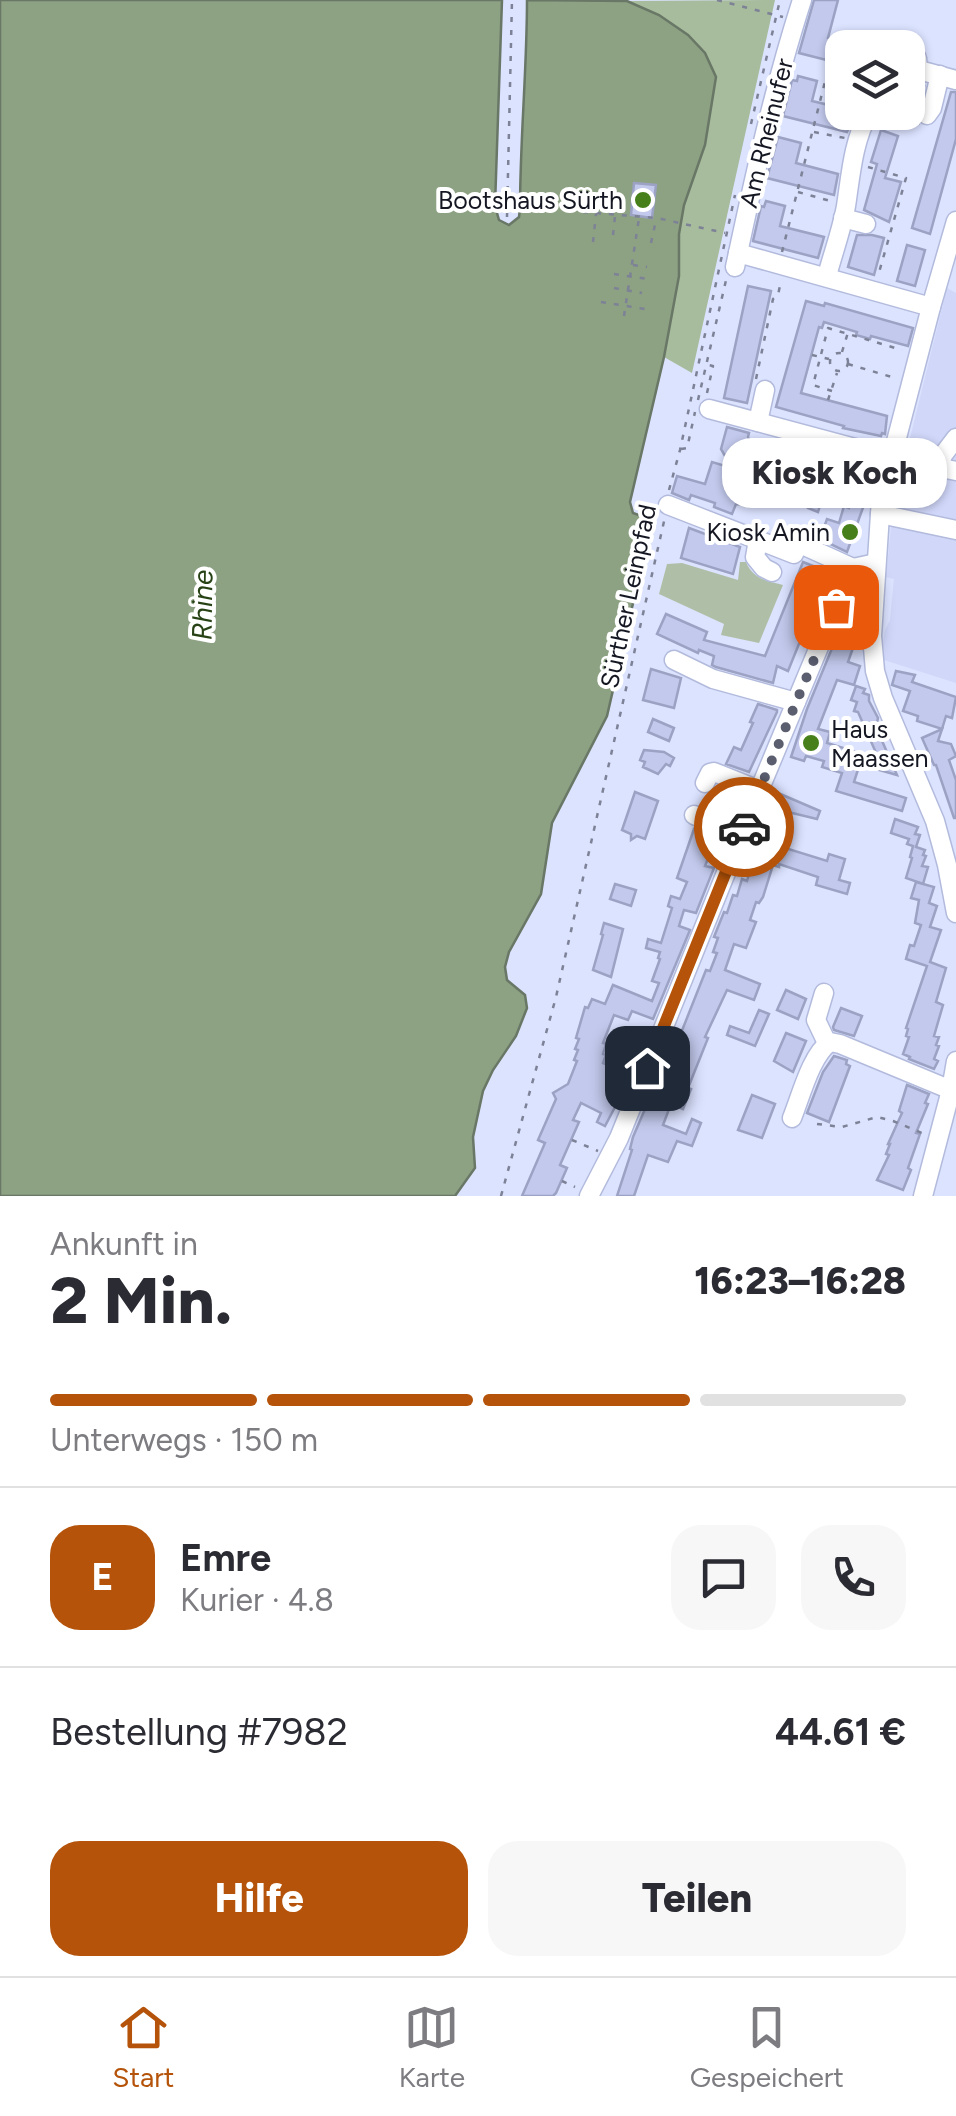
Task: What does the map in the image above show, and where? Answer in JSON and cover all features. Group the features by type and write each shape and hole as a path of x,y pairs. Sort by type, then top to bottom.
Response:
{"street":[{"name":"Am Rheinufer","path":"736,260 802,0"},
{"path":"927,115 948,78"},
{"path":"827,276 861,130"},
{"path":"844,211 866,224"},
{"path":"956,223 918,354 880,514 872,636 875,671 883,698 952,866 956,914"},
{"path":"736,260 782,264 931,307"},
{"path":"758,422 760,388"},
{"path":"709,409 947,469 942,454 956,438"},
{"path":"668,505 794,554 798,543 854,568 876,563"},
{"path":"880,514 956,530"},
{"path":"758,540 755,557 772,572"},
{"path":"589,1196 619,1138 740,835 854,568"},
{"path":"674,660 713,679 796,702"},
{"path":"705,783 714,772 759,790"},
{"path":"694,814 740,835"},
{"path":"824,993 816,1020 828,1043"},
{"path":"828,1043 840,1044 951,1100"},
{"path":"792,1118 817,1056 828,1043"},
{"path":"923,1196 951,1100 956,1061"}],"path":[{"path":"507,217 512,0"},
{"path":"717,0 777,15"},
{"path":"751,124 780,0"},
{"path":"760,388 773,300 778,295 797,192 825,81"},
{"path":"812,131 858,141"},
{"path":"852,162 906,178 874,290"},
{"path":"797,192 844,211"},
{"name":"Sürther Leinpfad","path":"501,1196 556,998 734,196"},
{"path":"583,212 657,218 726,233"},
{"path":"593,242 596,213"},
{"path":"613,235 615,214"},
{"path":"624,316 640,216"},
{"path":"651,243 657,218"},
{"path":"633,254 644,255"},
{"path":"680,450 688,444 728,271 736,260"},
{"path":"632,264 646,267"},
{"path":"614,274 648,279"},
{"path":"614,288 642,293"},
{"path":"601,302 645,309"},
{"path":"832,390 813,385 828,328 918,354"},
{"path":"842,354 849,332"},
{"path":"830,359 836,354 846,356 848,364 838,372"},
{"path":"812,355 830,359"},
{"path":"830,359 831,367 838,372"},
{"path":"706,364 713,366 706,396 709,409"},
{"path":"848,364 911,383"},
{"path":"828,400 838,372"},
{"path":"817,1124 836,1128 869,1118 886,1119 938,1140"},
{"path":"572,1140 610,1156"}],"shaded area":[{"path":"775,0 692,373 664,357 679,275 684,205 705,145 659,15 627,1"},
{"path":"947,288 956,293 956,683 884,660 883,642 890,620 894,579 886,577 893,507"},
{"path":"740,562 746,562 761,578 783,585 759,643 721,635 724,624 659,594 667,564 682,563 738,580"}],"water":[{"name":"Rhine","path":"0,0 502,0 495,206 499,220 509,225 519,217 520,209 527,0 627,1 659,15 688,35 705,53 716,77 705,145 684,205 679,276 630,502 633,513 650,519 607,716 552,823 541,894 509,952 507,980 525,995 527,1008 516,1036 483,1091 473,1137 475,1168 455,1196 0,1196"}],"building":[{"path":"814,0 838,0 830,30 825,30 825,60 799,53"},
{"path":"798,76 817,81 812,101 825,104 825,126 783,116 792,80 797,81"},
{"path":"951,92 956,92 956,139 930,234 912,228"},
{"path":"881,130 898,136 885,178 901,182 889,222 864,210 877,164 871,162"},
{"path":"778,137 801,143 796,163 838,174 834,195 767,178"},
{"name":"Bootshaus Sürth","path":"634,183 656,185 652,218 631,215"},
{"path":"766,201 785,206 780,226 824,237 818,258 753,241 761,206"},
{"path":"857,235 884,238 874,275 848,267"},
{"path":"907,245 925,250 915,286 897,281"},
{"path":"748,286 771,291 747,403 724,398"},
{"path":"806,301 913,328 908,346 856,335 857,332 824,322 819,327 801,393 887,416 885,434 843,428 776,407"},
{"path":"727,427 749,433 751,445 755,446 738,483 756,489 751,505 736,504 732,514 714,507 715,503 672,493 677,476 705,484 712,462 732,468 721,449"},
{"path":"784,442 874,466 868,502 847,552 824,541 828,532 823,530 827,519 839,523 844,506 849,508 858,478 848,475 849,470 827,464 825,473 798,465 801,456 782,451"},
{"path":"767,478 795,487 790,502 762,493"},
{"path":"817,479 827,482 818,512 808,508"},
{"path":"689,528 740,547 733,574 681,558"},
{"path":"803,562 828,572 788,671 777,666 773,683 716,667 712,665 714,656 657,634 666,614 707,632 704,640 765,656"},
{"path":"854,595 862,598 860,644 854,645 848,662 860,666 854,685 837,680 818,729 830,732 827,743 863,754 854,782 906,798 902,811 836,791 842,773 822,767 824,761 791,757"},
{"path":"651,669 681,678 674,708 643,700"},
{"path":"896,671 915,675 912,682 956,697 952,718 946,716 942,729 917,721 918,716 903,711 910,691 892,685"},
{"path":"856,686 869,695 878,718 876,727 897,775 879,770 881,764 858,712 854,711 857,702 851,700"},
{"path":"758,704 777,712 749,772 726,764 734,747 741,750"},
{"path":"653,719 674,728 669,741 648,732"},
{"path":"942,729 938,741 951,744 956,756 949,760 956,780 956,818 922,738"},
{"path":"644,750 664,752 674,758 658,774 643,767 645,762 640,760"},
{"path":"717,787 738,795 732,811 737,813 734,819 709,808"},
{"path":"635,792 658,801 645,839 637,836 631,840 631,834 622,830"},
{"path":"778,793 820,811 817,819 784,811 778,842 785,848 827,861 829,854 845,859 839,880 850,883 847,894 816,885 818,877 773,865 763,897 756,902 750,920 756,922 746,948 734,944 725,970 760,984 754,1000 727,990 705,1037 708,1038 683,1109 671,1104 663,1125 686,1134 692,1119 701,1123 692,1146 677,1141 668,1162 648,1155 634,1196 617,1196 633,1137 658,1079 662,1081 706,970 710,971 717,953 713,952 718,938 714,937 742,879 747,881 758,839 761,840 767,823 760,821 769,800 775,801"},
{"path":"895,819 918,827 916,847 925,850 922,866 928,867 923,884 906,878 913,846 907,844 909,839 891,833"},
{"path":"694,829 716,838 705,866 714,868 696,913 684,910 679,926 690,930 653,1019 632,1011 628,1020 614,1015 603,1043 603,1063 624,1072 614,1097 621,1099 618,1108 615,1107 605,1126 597,1122 601,1113 581,1103 573,1120 579,1122 560,1165 567,1168 556,1193 522,1196 545,1143 538,1140 556,1099 553,1093 568,1084 577,1061 576,1038 585,1007 592,999 605,1004 613,985 652,1001 659,983 652,981 660,952 646,948 648,939 661,943 672,908 668,906 671,896 680,899 687,882 677,878"},
{"path":"916,882 934,887 929,903 937,906 930,927 941,930 930,962 946,968 936,1002 943,1005 934,1036 939,1037 939,1046 934,1069 903,1054 909,1037 906,1028 927,966 906,959 921,925 915,923 919,900 911,898"},
{"path":"615,884 636,890 631,906 610,899"},
{"path":"604,923 623,929 611,977 593,970"},
{"path":"786,990 806,999 798,1019 777,1010"},
{"path":"841,1008 862,1016 854,1036 834,1030"},
{"path":"759,1010 769,1014 755,1046 727,1035 730,1026 749,1033"},
{"path":"786,1033 806,1041 793,1072 774,1061"},
{"path":"834,1056 847,1060 850,1066 829,1122 807,1113 823,1072"},
{"path":"907,1085 929,1094 903,1190 877,1180 889,1155 888,1144 902,1113 899,1111"},
{"path":"752,1095 775,1104 762,1138 738,1130"}],"way so far":[{"path":"744,827 836,607"}],"place":[{"name":"Bootshaus Sürth","path":"643,200"},
{"name":"Kiosk Amin","path":"850,532"},
{"name":"Kiosk Koch","path":"836,607"},
{"name":"Haus Maassen","path":"811,743"}],"route":[{"path":"647,1068 744,827"}]}
